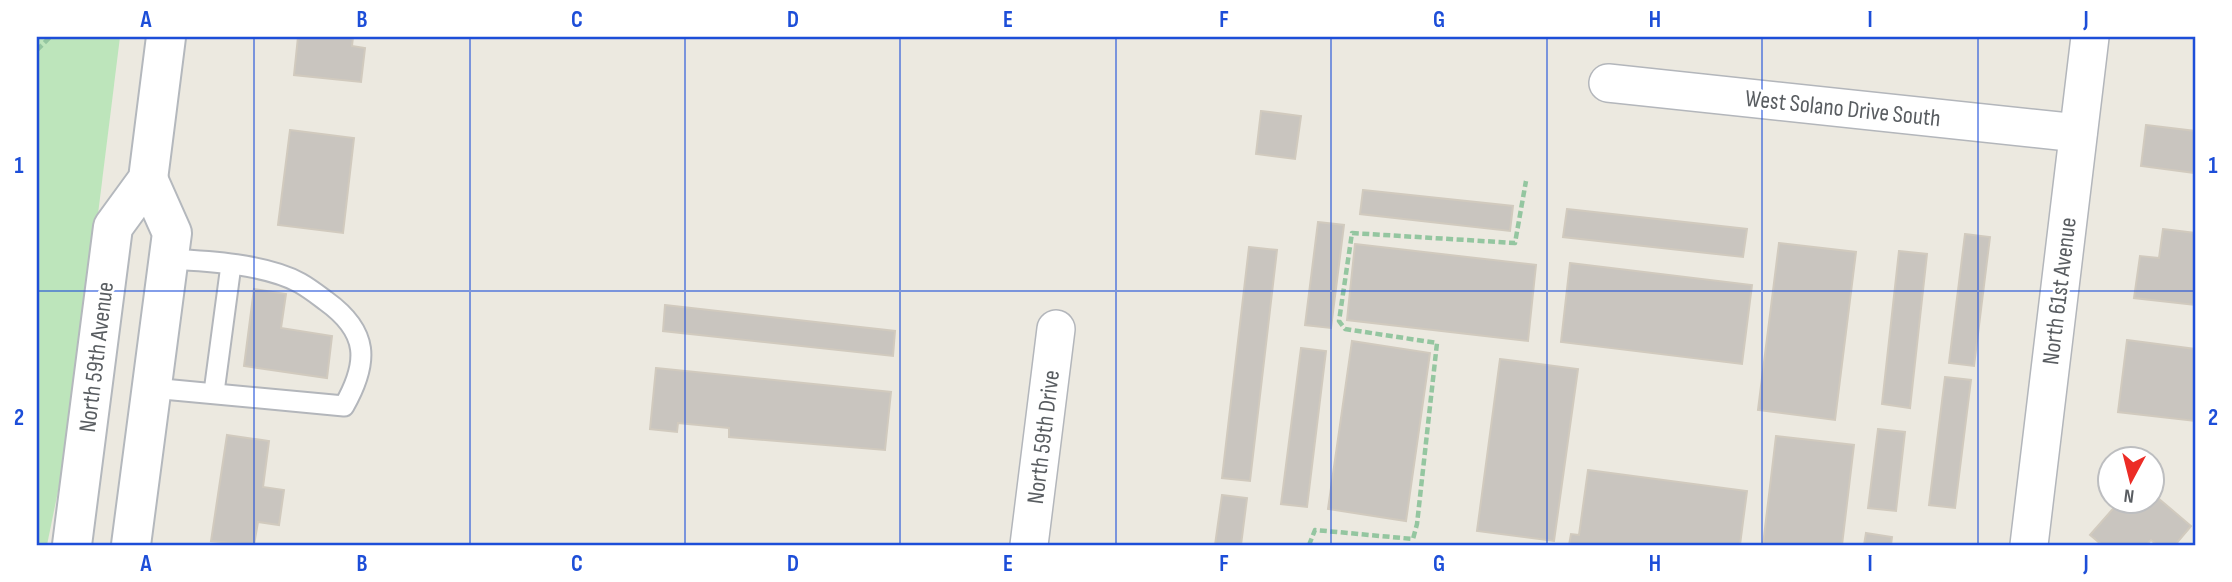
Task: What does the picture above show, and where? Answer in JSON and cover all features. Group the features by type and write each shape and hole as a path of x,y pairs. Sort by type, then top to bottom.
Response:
{"main road":[{"name":"North 59th Avenue","path":"72,545 113,227 148,179 166,37"},
{"path":"131,545 173,233 148,179"}],"street":[{"name":"North 61st Avenue","path":"2029,545 2090,37"},
{"name":"West Solano Drive South","path":"1608,83 2078,133"},
{"name":"North 59th Drive","path":"1029,545 1056,329"}],"lane":[{"path":"152,388 214,392 344,407 354,389 363,359 359,335 344,314 300,283 278,274 231,265 169,259"},
{"path":"214,392 231,265"}],"path":[{"path":"37,50 50,37"},
{"path":"1309,545 1315,530 1413,539 1417,524 1437,343 1345,329 1339,321 1352,233 1515,243 1526,181"}],"green space":[{"path":"37,37 120,37 72,423 47,545 37,545"}],"building":[{"path":"298,37 353,37 352,46 365,48 361,82 294,75"},
{"path":"1261,111 1301,116 1295,159 1256,154"},
{"path":"2146,125 2195,131 2195,173 2141,166"},
{"path":"290,130 354,138 343,233 278,225"},
{"path":"1363,190 1513,206 1510,231 1360,214"},
{"path":"1567,209 1747,229 1743,257 1563,237"},
{"path":"1318,222 1344,225 1331,328 1305,325"},
{"path":"2163,229 2195,233 2195,305 2134,298 2140,256 2159,258"},
{"path":"1965,234 1990,237 1974,366 1949,363"},
{"path":"1779,243 1856,252 1835,420 1758,410"},
{"path":"1355,244 1536,265 1528,341 1347,320"},
{"path":"1249,247 1277,250 1250,481 1222,478"},
{"path":"1899,251 1927,254 1910,408 1882,404"},
{"path":"1570,263 1752,285 1742,364 1561,342"},
{"path":"254,289 286,294 281,328 332,336 327,378 244,366"},
{"path":"665,305 895,331 893,356 663,331"},
{"path":"2127,340 2195,349 2195,421 2118,412"},
{"path":"1352,341 1430,353 1406,521 1328,509"},
{"path":"1301,348 1326,351 1307,507 1281,504"},
{"path":"1500,359 1578,369 1554,541 1477,531"},
{"path":"656,368 891,392 885,450 729,437 729,428 678,423 677,432 650,429"},
{"path":"1945,377 1971,380 1955,508 1929,505"},
{"path":"1878,429 1905,432 1896,511 1868,508"},
{"path":"227,435 269,441 263,487 284,490 279,525 258,522 254,545 211,541"},
{"path":"1776,436 1854,445 1842,545 1763,545"},
{"path":"1588,470 1747,491 1740,545 1569,545 1571,534 1579,535"},
{"path":"1222,495 1247,498 1241,545 1215,545"},
{"path":"2166,505 2191,526 2175,545 2157,545 2151,540 2146,545 2102,545 2090,535 2107,516 2166,516"},
{"path":"1866,533 1892,537 1891,545 1864,545"}]}
